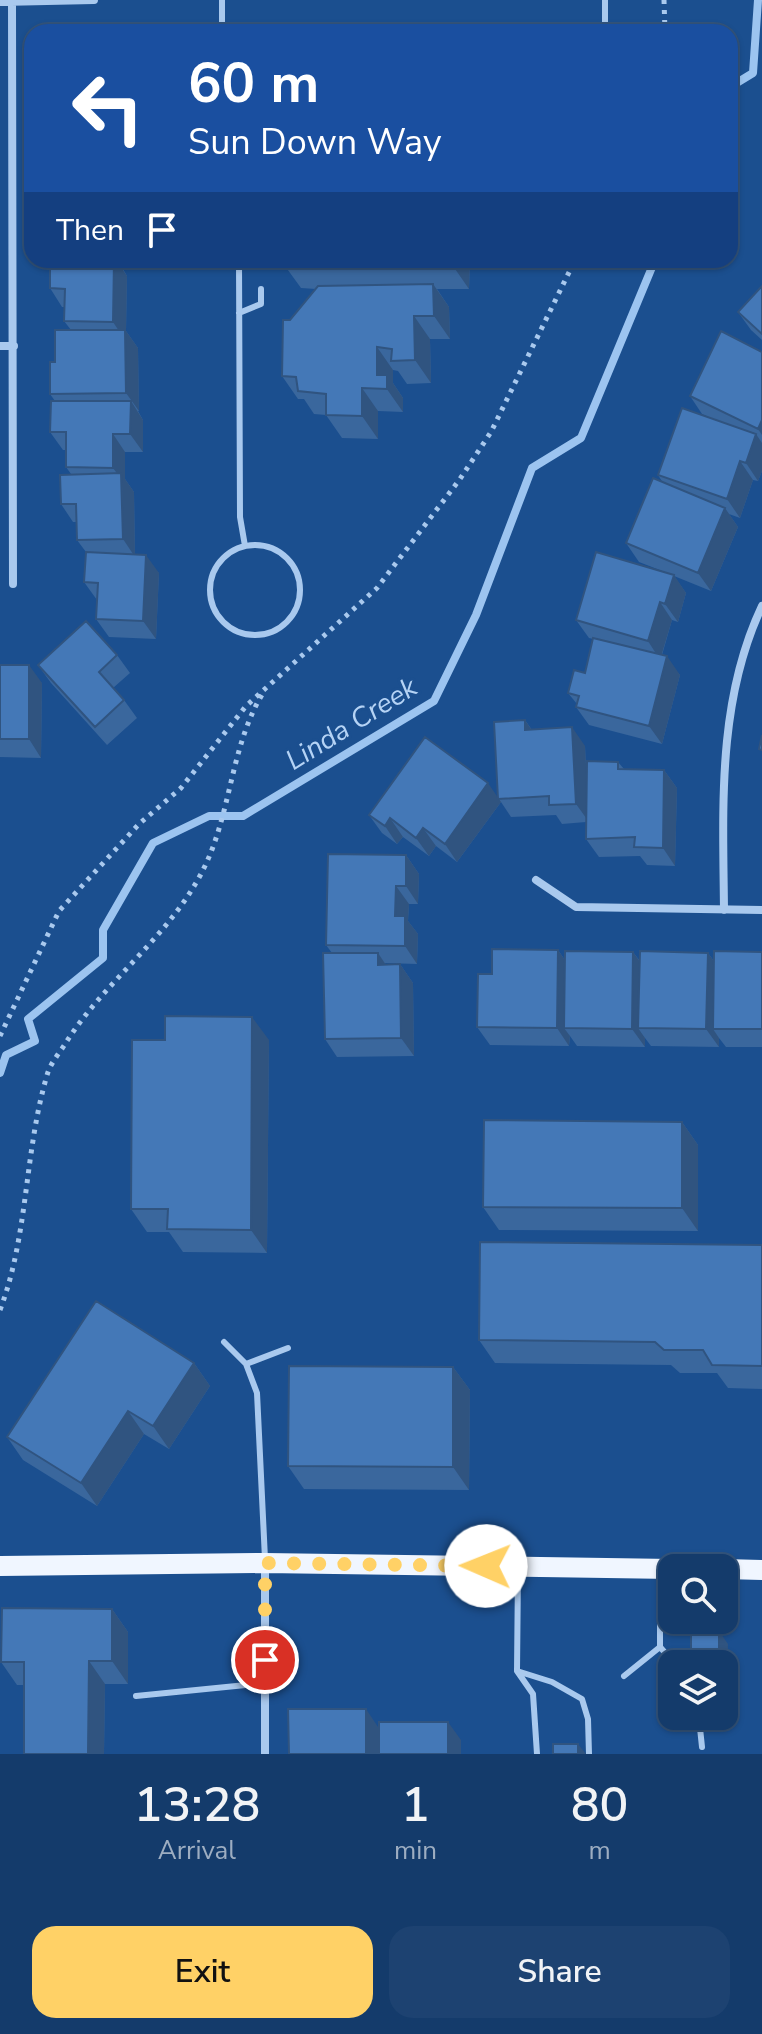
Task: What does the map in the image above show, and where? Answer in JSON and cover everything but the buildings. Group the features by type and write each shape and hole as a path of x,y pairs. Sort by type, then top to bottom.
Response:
{"main road":[{"path":"0,1566 265,1563 658,1569"},
{"path":"738,1569 762,1570"}],"street":[{"path":"0,2 94,0"},
{"path":"12,2 13,584"},
{"path":"0,346 14,346"},
{"path":"724,910 724,743 738,674 762,606"},
{"path":"536,880 576,907 762,910"},
{"path":"265,1563 265,1754"}],"lane":[{"path":"222,0 222,24"},
{"path":"605,0 605,24"},
{"path":"239,268 240,517 245,546"},
{"path":"239,313 261,304 261,289"},
{"path":"245,546 276,549 296,571 299,601 293,615 269,633 254,635 227,626 212,602 213,573 232,551 245,546"},
{"path":"224,1342 246,1364 257,1393 265,1563"},
{"path":"246,1364 288,1348"},
{"path":"518,1567 517,1671 533,1694 537,1754"},
{"path":"661,1634 663,1650"},
{"path":"624,1676 660,1647"},
{"path":"517,1671 552,1682 582,1699 588,1719 589,1754"},
{"path":"136,1696 265,1683"},
{"path":"700,1730 702,1747"}],"path":[{"path":"664,0 665,24"},
{"path":"0,1036 59,911 139,824 181,788 246,706 377,588 460,479 491,432 571,268"},
{"path":"0,1310 19,1233 49,1069 88,1011 181,907 210,857 230,799 241,741 266,689"}],"waterway":[{"name":"Linda Creek","path":"738,82 753,73 758,0"},
{"name":"Linda Creek","path":"0,1073 6,1055 35,1041 28,1019 103,958 103,930 153,843 209,816 243,816 434,701 476,615 532,468 581,438 652,268"}],"route":[{"path":"265,1660 265,1563 486,1566"}]}
